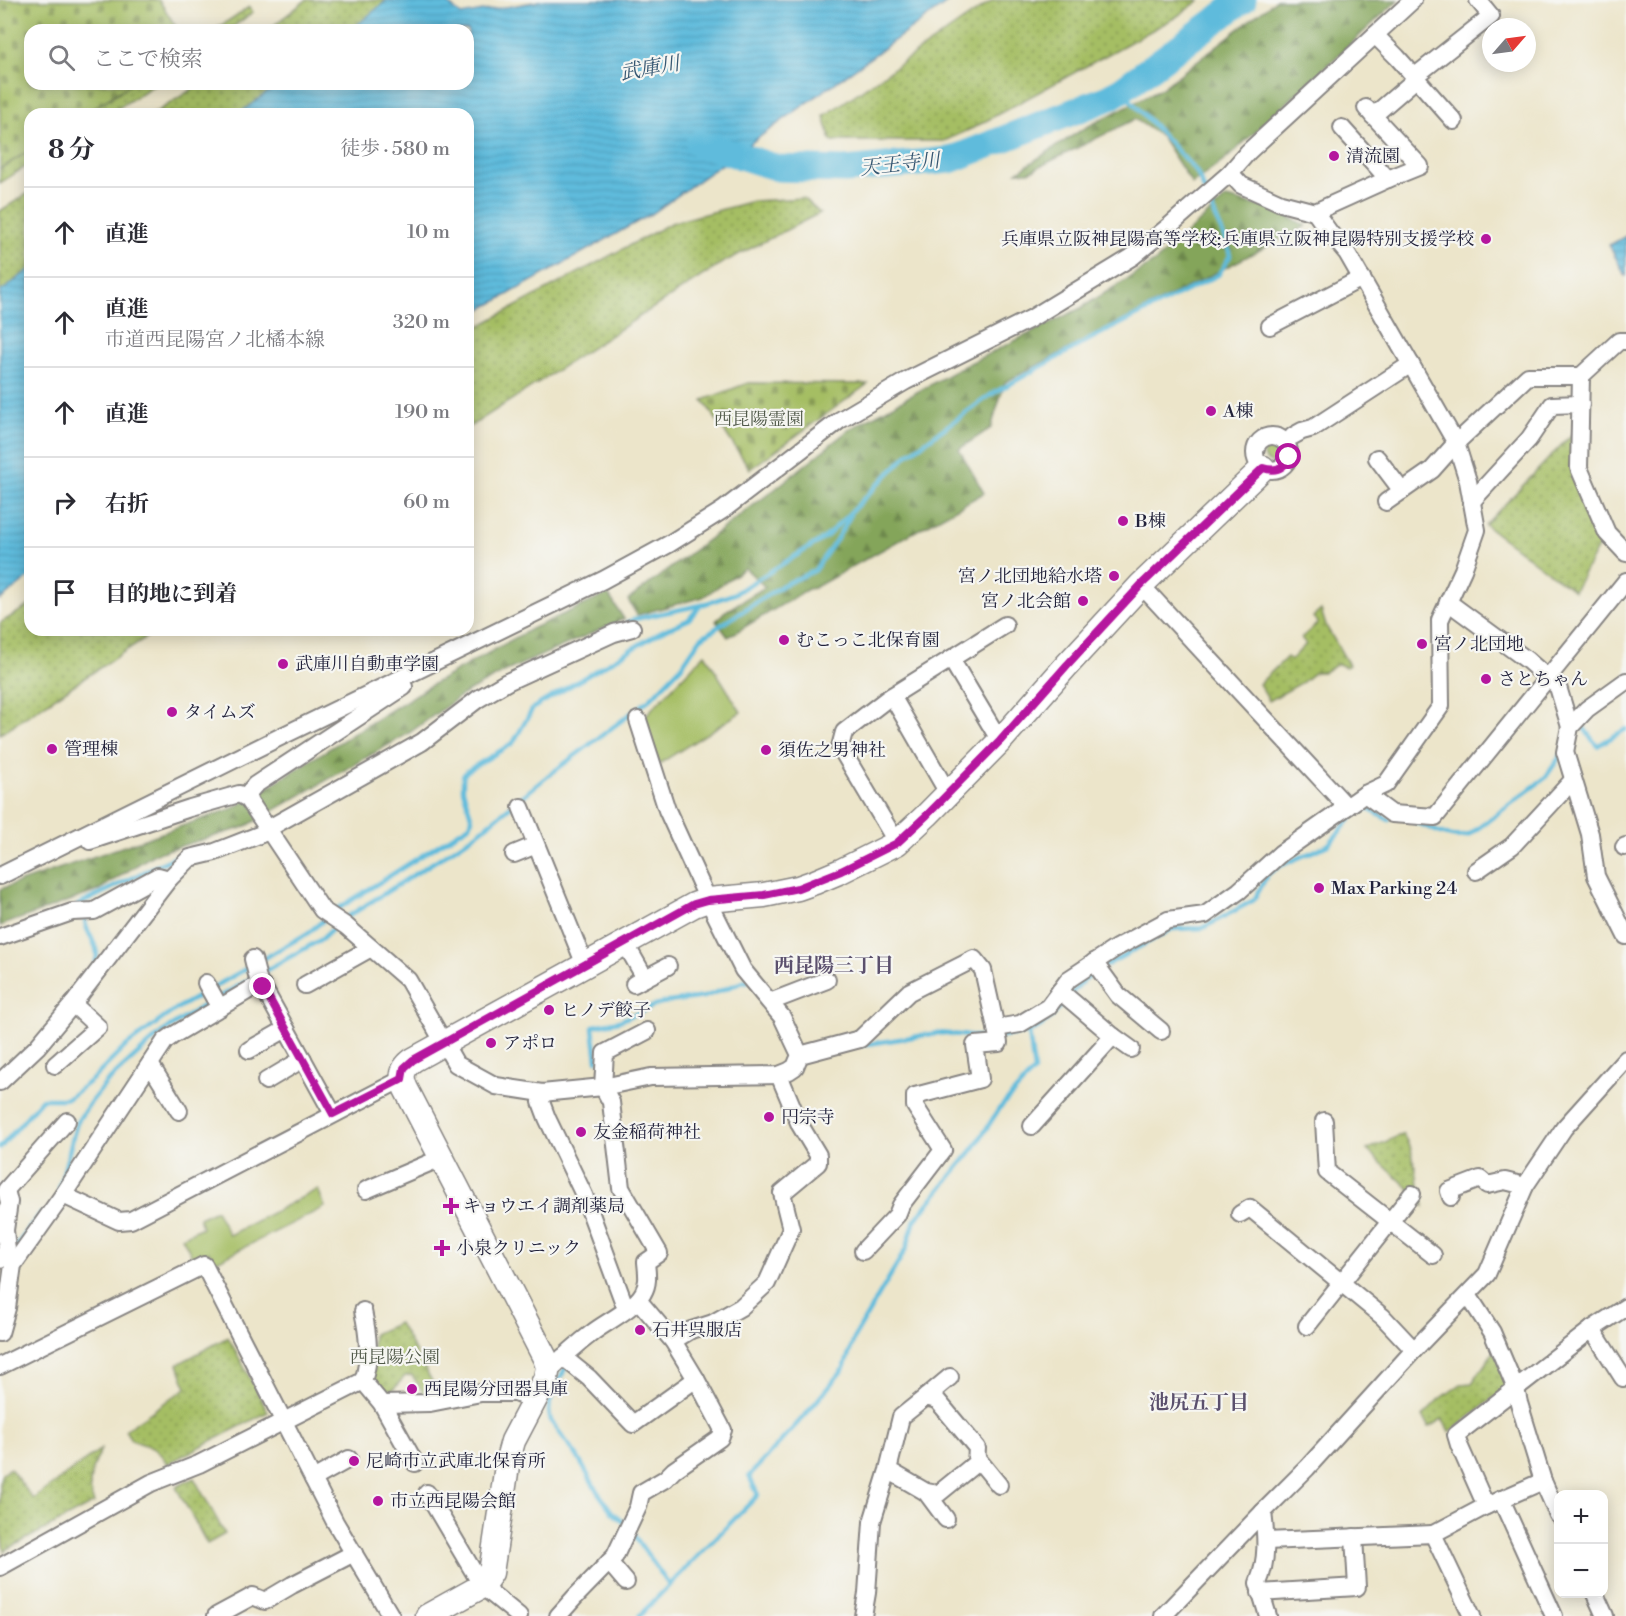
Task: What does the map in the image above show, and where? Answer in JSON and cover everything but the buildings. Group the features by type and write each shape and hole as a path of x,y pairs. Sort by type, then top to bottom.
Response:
{"street":[{"path":"0,876 603,580 669,544 723,510 840,420 906,381 1030,319 1132,257 1230,173 1248,152 1413,0"},
{"path":"1315,212 1419,166 1370,112 1415,78 1434,55 1470,26 1491,16 1478,0"},
{"path":"1375,35 1454,121"},
{"path":"1342,128 1388,178"},
{"path":"996,1028 1020,1024 1048,1007 1069,979 1098,967 1116,948 1168,920 1205,915 1239,891 1281,853 1365,794 1386,784 1441,706 1440,620 1463,570 1477,530 1468,481 1456,443 1347,253 1315,212 1281,203 1241,185 1230,173"},
{"path":"1270,326 1362,278"},
{"path":"1386,502 1432,470 1456,443 1528,376 1581,376 1619,341 1626,341"},
{"path":"1293,436 1313,428 1411,364"},
{"path":"1581,376 1579,468 1607,533 1626,553"},
{"path":"1472,501 1529,439 1552,405 1581,404"},
{"path":"1377,458 1402,491"},
{"path":"696,1379 633,1424 589,1378 555,1366 548,1367 406,1089 402,1079 404,1068 407,1064 444,1043 694,904 708,900 764,895 798,888 841,871 897,843 1000,741 1141,585 1263,468"},
{"path":"1365,794 1392,814 1435,817 1626,581"},
{"path":"1141,585 1347,807"},
{"path":"1448,602 1527,660 1558,687 1569,727 1565,752 1590,834 1596,876 1626,936"},
{"path":"897,843 840,747 844,732 892,696 1005,625"},
{"path":"0,937 72,912 87,911 164,878 190,858 214,852 268,830 422,742 478,699 507,682 614,633 632,628"},
{"path":"951,659 1000,741"},
{"path":"252,806 249,792 255,785 407,685 426,666"},
{"path":"1569,727 1587,709 1626,681"},
{"path":"892,696 948,793"},
{"path":"54,850 239,794 252,806 322,910 346,926 408,980 456,1064 496,1086 542,1092 603,1087 651,1077 779,1074 795,1067 800,1055 782,1017 743,970 708,900 667,810 638,720"},
{"path":"1481,865 1512,846 1573,780"},
{"path":"521,807 585,965"},
{"path":"514,854 536,845"},
{"path":"0,1083 37,1047 73,1004 164,878"},
{"path":"625,943 639,981 668,966"},
{"path":"305,985 371,948"},
{"path":"253,959 260,987"},
{"path":"800,1055 860,1039 909,992 974,959 983,970 999,1043 975,1045 980,1079 915,1096 915,1106 943,1150 901,1204 897,1215 863,1251"},
{"path":"1098,967 1118,995 1161,1031"},
{"path":"770,1002 827,980"},
{"path":"206,983 219,1006"},
{"path":"4,1262 63,1195 165,1041 219,1006 256,987 263,987 333,1114"},
{"path":"1060,991 1131,1049"},
{"path":"55,1065 98,1027 73,1004"},
{"path":"249,1050 286,1029"},
{"path":"428,1616 482,1586 491,1573 511,1448 534,1401 555,1366 592,1333 643,1295 648,1282 646,1262 659,1253 621,1188 610,1102 603,1087 605,1053 647,1030"},
{"path":"1032,1126 1068,1099 1113,1036"},
{"path":"266,1081 303,1059"},
{"path":"1163,1616 1307,1468 1414,1350 1487,1274 1525,1186 1564,1128 1626,1059"},
{"path":"150,1064 179,1111"},
{"path":"673,1341 741,1307 767,1283 791,1229 783,1193 818,1163 818,1155 800,1125 779,1074"},
{"path":"63,1195 119,1221 130,1220 402,1079"},
{"path":"542,1092 541,1102 547,1118 632,1304 673,1341 723,1430 720,1438 674,1470 666,1479 641,1493 638,1507 615,1556 558,1616"},
{"path":"0,1333 7,1308 4,1262 7,1250 5,1230 9,1202 6,1190 67,1120"},
{"path":"1328,1128 1328,1172 1433,1255"},
{"path":"366,1190 441,1158"},
{"path":"1451,1197 1449,1191 1478,1174 1487,1185 1505,1181 1525,1186"},
{"path":"1307,1326 1412,1194"},
{"path":"1240,1214 1250,1208 1383,1317 1414,1350"},
{"path":"0,1366 204,1265 335,1522 391,1616"},
{"path":"1468,1295 1492,1332 1516,1389 1543,1481 1554,1506"},
{"path":"1554,1616 1456,1436 1592,1329 1626,1307"},
{"path":"0,1567 151,1483 199,1464 363,1381 367,1368 368,1332 363,1311"},
{"path":"1592,1329 1623,1378"},
{"path":"863,1616 872,1522 901,1417 950,1377"},
{"path":"363,1381 382,1404 415,1463"},
{"path":"382,1404 430,1403 481,1393 515,1393 534,1401"},
{"path":"926,1397 937,1400 978,1444 999,1485"},
{"path":"888,1470 927,1492 938,1494 976,1463 978,1444"},
{"path":"313,1479 349,1459"},
{"path":"1266,1541 1433,1534 1493,1503 1543,1481"},
{"path":"927,1492 946,1520"},
{"path":"428,1493 442,1511 482,1586 519,1616"},
{"path":"1263,1512 1266,1541 1263,1571 1258,1583 1268,1616"},
{"path":"1433,1534 1472,1616"},
{"path":"1260,1593 1357,1587 1354,1537"},
{"path":"217,1616 253,1596 265,1601 354,1553"},
{"path":"609,1562 626,1582"},
{"path":"1597,1598 1605,1616"}],"green space":[{"path":"0,0 159,0 174,24 24,24 24,90 122,90 94,108 24,108 24,154 0,169"},
{"path":"306,0 420,0 388,24 276,24"},
{"path":"993,0 1200,0 1176,17 973,128 944,141 831,141 824,116"},
{"path":"1276,0 1398,0 1225,160 1192,184 1161,136 1135,119 1029,172 1017,172 1083,129 1162,88"},
{"path":"249,7 253,12 237,24 223,24"},
{"path":"122,90 147,90 118,108 94,108"},
{"path":"191,90 304,90 280,108 162,108"},
{"path":"24,154 24,168 0,183 0,169"},
{"path":"24,196 24,287 0,302 0,211"},
{"path":"803,198 820,213 722,263 474,424 474,329 671,223 753,201"},
{"path":"1226,198 1276,210 1306,226 1005,382 991,428 959,449 984,493 814,588 808,589 728,637 716,621 724,612 765,587 745,568 703,597 637,615 628,600 850,429 964,366 1081,308 1156,261"},
{"name":"西昆陽霊園","path":"748,383 868,384 750,469 703,400"},
{"path":"1572,434 1574,473 1602,540 1574,591 1485,525"},
{"path":"1273,445 1279,448 1282,454 1279,460 1273,463 1267,460 1264,454 1267,448"},
{"path":"608,594 624,619 506,671 462,695 409,733 245,827 154,854 97,891 0,926 0,889 234,808 433,684 531,629"},
{"path":"24,609 24,636 148,636 0,734 0,623"},
{"path":"1321,610 1326,626 1349,665 1346,667 1338,664 1324,672 1315,672 1303,682 1269,701 1259,684 1287,657 1291,660 1306,644 1301,638 1318,623 1313,617"},
{"path":"705,654 741,712 659,764 650,742 645,716"},
{"path":"1403,1134 1411,1149 1424,1206 1413,1198 1415,1194 1367,1150"},
{"path":"318,1189 325,1207 215,1262 209,1252 194,1260 182,1237 202,1227 199,1218 216,1210 229,1235"},
{"name":"西昆陽公園","path":"399,1323 441,1397 420,1400 423,1392 412,1375 405,1376 387,1397 370,1384 373,1334"},
{"path":"228,1337 268,1412 167,1464 157,1451 131,1440 125,1430 186,1388 178,1364"},
{"path":"1494,1351 1510,1385 1450,1432 1442,1419 1429,1427 1422,1417 1440,1399 1461,1384 1472,1383"},
{"path":"101,1449 90,1482 94,1503 4,1551 0,1526 2,1474 10,1468 33,1499"},
{"path":"194,1478 225,1534 207,1544 176,1487"}],"water":[{"name":"武庫川","path":"387,0 444,0 461,15 545,0 951,0 653,213 474,313 474,108 246,108 271,90 474,90 474,24 358,24"},
{"path":"1626,236 1626,277 1609,245"},
{"path":"24,274 24,582 0,600 0,292"}],"waterway":[{"name":"天王寺川","path":"699,143 778,168 845,170 950,160 1108,98 1243,0"},
{"path":"1121,90 1196,171 1205,191"},
{"path":"628,622 701,605 734,594 826,537 907,455 992,394 1094,337 1218,275 1230,256 1208,199"},
{"path":"344,919 479,832 544,779 650,699 681,667 701,638 783,585 814,571 850,516"},
{"path":"0,1148 42,1099 68,1098 94,1078 126,1046 176,1009 308,933 336,910 470,825 472,819 463,790 463,776 467,771 513,743 533,708 662,631 688,620 701,605"},
{"path":"1580,725 1597,746 1626,729"},
{"path":"1415,822 1449,835 1469,835 1545,778 1561,755"},
{"path":"1103,967 1172,929 1203,928 1254,900 1268,874 1280,866 1328,845 1359,809 1368,809 1389,820"},
{"path":"78,905 187,852"},
{"path":"85,915 86,927 95,944 97,956 95,963"},
{"path":"261,973 322,939 337,925"},
{"path":"639,1616 758,1495 749,1476 807,1413 844,1368 855,1336 906,1249 915,1220 974,1148 999,1109 1034,1071 1029,1032 1056,1013 1081,983 1096,971"},
{"path":"59,1189 77,1122 106,1083 161,1033 254,977"},
{"path":"597,1060 594,1026 619,1021 661,1003 704,997 747,982"},
{"path":"1002,1036 1029,1032"},
{"path":"862,1045 938,1033 982,1037"},
{"path":"14,1252 40,1214"},
{"path":"567,1364 550,1401 551,1421 577,1456 612,1512 626,1524"},
{"path":"631,1531 669,1585"}],"place":[{"name":"清流園","path":"1334,156"},
{"name":"兵庫県立阪神昆陽高等学校;兵庫県立阪神昆陽特別支援学校","path":"1486,239"},
{"name":"A棟","path":"1211,411"},
{"name":"B棟","path":"1123,521"},
{"name":"宮ノ北団地給水塔","path":"1114,576"},
{"name":"宮ノ北会館","path":"1083,601"},
{"name":"むこっこ北保育園","path":"784,640"},
{"name":"宮ノ北団地","path":"1422,644"},
{"name":"武庫川自動車学園","path":"283,664"},
{"name":"さとちゃん","path":"1486,679"},
{"name":"タイムズ","path":"172,712"},
{"name":"管理棟","path":"52,749"},
{"name":"須佐之男神社","path":"766,750"},
{"name":"Max Parking 24","path":"1319,888"},
{"name":"ヒノデ餃子","path":"549,1010"},
{"name":"アポロ","path":"491,1043"},
{"name":"円宗寺","path":"769,1117"},
{"name":"友金稲荷神社","path":"581,1132"},
{"name":"キョウエイ調剤薬局","path":"451,1206"},
{"name":"小泉クリニック","path":"442,1248"},
{"name":"石井呉服店","path":"640,1330"},
{"name":"西昆陽分団器具庫","path":"412,1389"},
{"name":"尼崎市立武庫北保育所","path":"354,1461"},
{"name":"市立西昆陽会館","path":"378,1501"}],"district":[{"name":"西昆陽三丁目","path":"834,966"},
{"name":"池尻五丁目","path":"1199,1403"}],"route":[{"path":"263,987 333,1114 402,1079 404,1068 413,1060 694,904 708,900 764,895 798,888 841,871 888,848 897,843 927,815 993,749 1141,585 1263,468 1279,469 1284,466 1289,457"}]}
